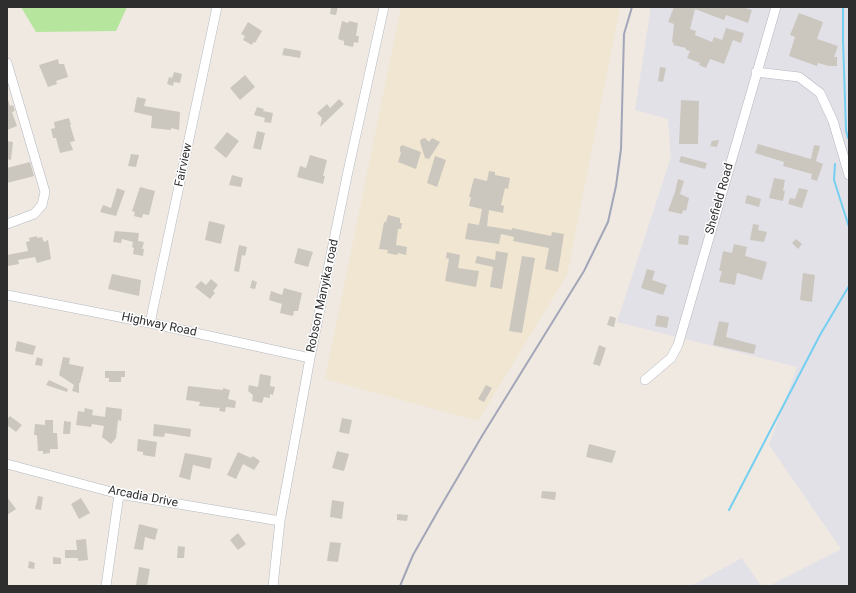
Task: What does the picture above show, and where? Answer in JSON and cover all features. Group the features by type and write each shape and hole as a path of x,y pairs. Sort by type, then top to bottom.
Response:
{"street":[{"name":"Fairview","path":"150,323 217,7"},
{"name":"Robson Manyika road","path":"273,586 280,521 310,358 384,7"},
{"name":"Shefield Road","path":"645,380 671,358 678,345 776,7"},
{"path":"7,63 45,192 42,205 34,214 7,224"},
{"path":"756,72 799,77 820,93 833,121 849,175"},
{"name":"Highway Road","path":"7,295 150,323 310,358"},
{"name":"Arcadia Drive","path":"7,464 119,494 280,521"},
{"path":"106,586 119,494"}],"shaded area":[{"path":"401,7 620,7 567,275 478,421 325,379"},
{"path":"651,7 849,7 849,586 769,586 841,549 769,445 797,367 617,322 671,157 668,119 635,110"},
{"path":"742,558 761,586 691,586"}],"green space":[{"path":"21,7 127,7 116,31 36,32"}],"building":[{"path":"331,7 338,7 336,15 330,14"},
{"path":"674,7 742,7 752,10 748,23 726,15 724,20 695,9 690,29 696,31 695,35 712,42 714,37 722,40 726,28 744,33 741,43 733,40 724,64 710,59 706,68 699,65 700,63 687,58 690,51 686,50 686,48 673,45 674,24 668,22"},
{"path":"799,13 823,22 817,39 838,46 834,57 837,57 837,66 829,66 818,63 817,66 789,56 795,37 790,35"},
{"path":"342,21 348,23 349,21 358,23 356,36 359,36 358,43 354,42 353,47 344,45 344,41 338,39"},
{"path":"248,22 262,31 255,43 253,42 252,45 243,40 245,36 241,34"},
{"path":"284,48 301,51 300,58 282,55"},
{"path":"58,59 59,64 64,64 68,77 56,81 57,84 48,87 39,65"},
{"path":"660,67 666,68 663,82 658,81"},
{"path":"174,72 182,74 180,83 174,82 173,86 167,84 169,77 172,78"},
{"path":"245,75 255,87 240,100 230,88"},
{"path":"137,97 146,99 144,106 180,112 179,130 171,128 171,130 151,128 152,116 134,112"},
{"path":"339,99 344,104 320,127 322,118 317,113 327,104 330,108"},
{"path":"7,100 10,106 13,105 15,111 12,112 17,126 7,130"},
{"path":"681,100 699,101 698,144 679,144"},
{"path":"257,107 264,109 263,111 273,113 271,123 264,122 265,118 254,115"},
{"path":"69,118 75,141 70,142 73,150 60,153 56,138 53,138 51,129 55,128 54,122"},
{"path":"257,131 265,133 261,150 253,148"},
{"path":"227,132 239,141 226,158 214,148"},
{"path":"425,138 429,142 432,138 440,142 429,159 425,158 420,142 421,139"},
{"path":"719,140 717,147 710,146 712,141"},
{"path":"7,141 13,142 11,160 7,159"},
{"path":"758,144 811,159 814,145 820,146 816,161 823,164 817,181 811,179 812,174 783,166 784,162 755,153"},
{"path":"402,145 421,152 416,169 398,162 401,153 400,147"},
{"path":"131,154 139,155 136,167 128,166"},
{"path":"310,155 327,160 323,176 325,176 323,184 297,177 300,166 306,168"},
{"path":"435,156 446,160 437,187 427,183"},
{"path":"681,156 707,163 705,169 679,162"},
{"path":"30,162 34,176 7,183 7,168"},
{"path":"489,171 495,172 495,175 510,178 508,189 505,188 501,205 504,206 503,213 489,210 487,226 512,230 512,228 551,236 552,232 564,234 558,272 545,269 549,248 513,241 514,237 501,234 499,244 465,239 468,223 479,225 482,209 469,206 471,197 469,197 474,178 487,181"},
{"path":"232,175 243,178 241,187 229,185"},
{"path":"774,178 785,180 783,201 769,198"},
{"path":"678,179 684,181 680,194 689,198 686,211 683,210 682,214 668,211"},
{"path":"140,187 155,191 149,215 143,214 142,218 134,216 135,212 132,211"},
{"path":"117,188 125,191 116,216 100,212 103,205 111,208"},
{"path":"799,188 808,190 802,208 788,204 790,198 795,199"},
{"path":"747,195 761,199 759,207 745,203"},
{"path":"388,215 400,218 400,223 402,223 401,229 398,229 396,245 407,247 406,255 387,253 388,250 379,249 384,222 386,222"},
{"path":"209,221 225,225 221,244 205,240"},
{"path":"753,224 759,225 758,230 767,232 764,242 750,240"},
{"path":"115,231 139,233 138,241 144,242 142,249 144,249 143,256 133,254 133,242 122,239 121,243 113,242"},
{"path":"679,235 689,236 688,245 678,244"},
{"path":"37,236 37,238 42,237 44,242 48,240 51,259 37,263 35,257 18,260 19,264 8,266 7,255 28,251 26,242 30,241 29,238"},
{"path":"796,239 802,244 798,249 792,243"},
{"path":"734,244 747,247 745,256 767,262 762,280 737,273 735,285 719,282 722,271 719,271 723,251 732,253"},
{"path":"239,245 247,247 245,256 242,255 239,272 234,271"},
{"path":"298,248 313,252 308,267 294,263"},
{"path":"496,251 508,253 502,289 490,287 493,267 475,263 477,256 495,260"},
{"path":"447,252 460,255 458,268 479,271 476,287 445,281 449,259 446,258"},
{"path":"522,256 535,258 522,333 509,331"},
{"path":"647,269 655,271 652,280 667,285 663,295 641,288"},
{"path":"803,273 815,275 812,302 800,300"},
{"path":"112,274 141,280 139,296 108,289"},
{"path":"211,279 218,285 213,291 215,293 210,299 195,287 201,281 206,285"},
{"path":"252,280 257,282 255,289 250,288"},
{"path":"284,288 302,293 298,311 294,311 293,316 280,313 282,304 269,300 271,291 282,295"},
{"path":"657,315 669,317 667,328 655,326"},
{"path":"610,316 616,318 614,327 607,325"},
{"path":"719,321 729,323 726,337 756,345 754,354 713,345"},
{"path":"17,341 36,346 33,355 15,351"},
{"path":"599,345 606,348 600,366 593,364"},
{"path":"37,357 43,359 42,366 35,365"},
{"path":"63,357 70,358 69,364 84,367 79,383 79,393 72,391 74,385 59,375"},
{"path":"105,371 125,371 125,377 121,377 121,382 109,382 109,378 105,378"},
{"path":"260,374 271,376 270,386 275,387 273,395 270,394 270,398 264,397 262,403 252,401 253,395 248,391 249,385 258,387"},
{"path":"49,380 68,389 67,392 46,385"},
{"path":"486,385 492,388 484,402 478,399"},
{"path":"188,386 223,390 223,388 230,390 228,399 236,401 235,408 226,407 225,412 219,411 220,408 199,406 200,402 186,400"},
{"path":"106,407 122,409 121,421 118,420 116,438 111,444 102,437 104,426 92,424 91,427 76,425 78,411 84,412 85,408 93,410 92,415 105,417"},
{"path":"10,416 22,425 16,432 7,425 7,419"},
{"path":"342,418 352,420 349,434 339,432"},
{"path":"45,420 53,420 53,433 57,433 58,449 50,449 50,453 43,454 43,451 38,451 37,435 34,435 35,424 45,425"},
{"path":"64,421 71,422 70,434 63,434"},
{"path":"154,424 191,429 190,437 165,433 164,437 153,436"},
{"path":"138,439 157,442 155,457 143,455 143,452 137,451"},
{"path":"589,444 616,451 612,463 586,457"},
{"path":"337,451 349,454 344,471 332,468"},
{"path":"238,452 251,458 253,456 260,461 254,470 243,464 236,479 227,475"},
{"path":"185,453 212,458 210,469 193,465 190,480 179,477"},
{"path":"542,491 556,492 555,500 541,498"},
{"path":"38,496 43,497 41,510 35,509"},
{"path":"7,497 16,509 7,515"},
{"path":"81,498 90,513 79,519 71,504"},
{"path":"332,500 344,502 342,519 330,517"},
{"path":"397,514 408,515 407,521 397,520"},
{"path":"139,524 158,529 155,540 145,537 143,550 134,549"},
{"path":"238,533 246,544 238,550 230,540"},
{"path":"86,539 88,560 78,561 78,558 65,558 65,550 77,550 76,540"},
{"path":"330,542 341,543 338,562 327,561"},
{"path":"178,546 185,547 184,558 177,558"},
{"path":"53,557 61,558 61,564 53,564"},
{"path":"29,561 35,563 34,569 28,568"},
{"path":"139,567 150,569 147,586 136,585"}],"waterway":[{"path":"843,7 846,130 848,138"},
{"path":"835,164 834,180 849,227"},
{"path":"729,510 820,335 849,286"}],"railway":[{"path":"400,586 413,555 438,511 482,436 584,271 608,222 616,186 621,149 624,34 632,7"}]}
